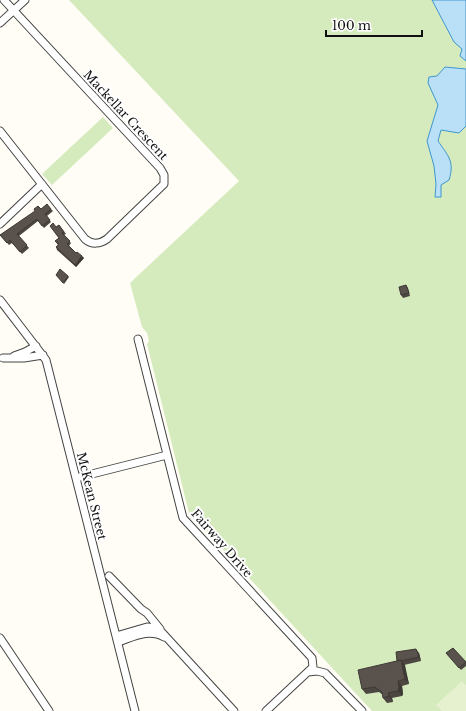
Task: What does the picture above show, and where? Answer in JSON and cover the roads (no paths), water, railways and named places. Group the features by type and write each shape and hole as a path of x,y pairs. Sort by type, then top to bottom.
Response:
{"street":[{"name":"Mackellar Crescent","path":"0,131 85,239 96,244 107,239 164,184 164,178 160,168 4,0"},
{"path":"0,23 25,0"},
{"path":"0,224 42,184"},
{"name":"McKean Street","path":"0,300 46,360 135,711"},
{"name":"Fairway Drive","path":"138,339 184,520 311,657 310,670"},
{"path":"1,359 23,353 36,346"},
{"path":"1,359 43,355"},
{"path":"76,478 167,455"},
{"path":"109,576 141,609 147,613 166,638"},
{"path":"117,639 153,627 159,629 234,711"},
{"path":"0,638 49,711"},
{"path":"266,711 310,670 325,673 362,711"}],"water":[{"path":"432,0 466,0 466,61 460,56 462,49 454,42"},
{"path":"445,67 466,69 466,126 459,133 441,130 438,141 450,159 451,173 449,180 441,185 441,197 435,197 436,184 434,166 427,141 438,105 428,83 429,77 437,76"}]}
